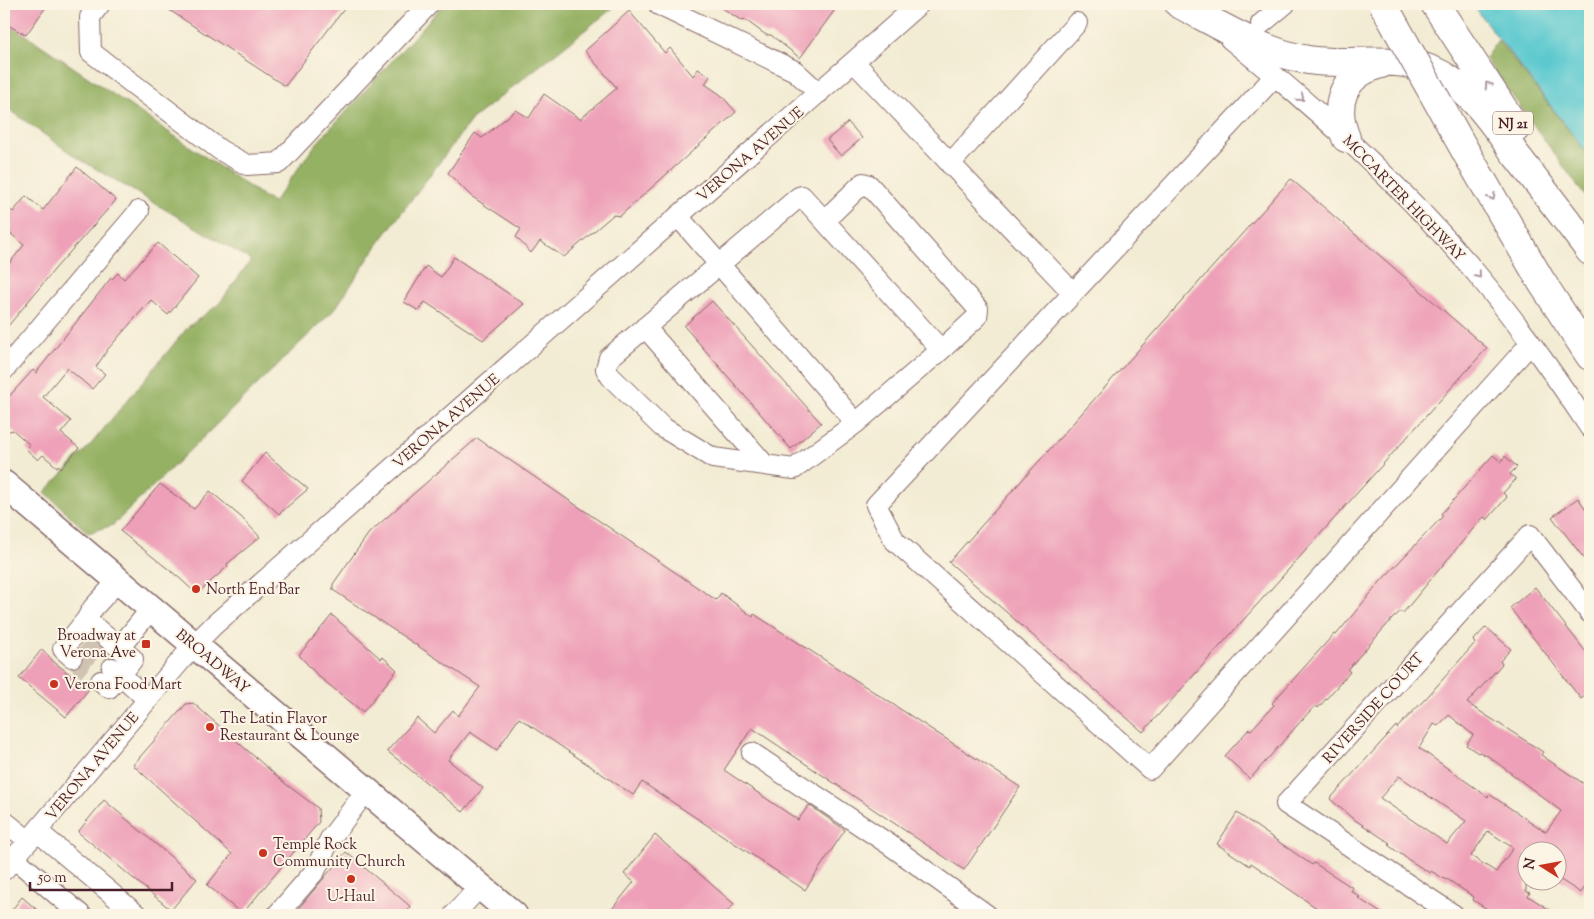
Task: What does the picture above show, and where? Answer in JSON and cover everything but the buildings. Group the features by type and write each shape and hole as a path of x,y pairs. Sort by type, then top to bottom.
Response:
{"highway":[{"path":"1179,4 1257,43 1290,55 1328,62 1402,63 1423,67 1442,75 1473,100 1590,251"},
{"path":"1383,4 1541,281 1590,356"},
{"name":"NJ 21","path":"1435,4 1590,243"},
{"path":"1346,138 1340,122 1339,108 1343,92 1353,78 1365,68 1380,64 1402,63"}],"main road":[{"name":"BROADWAY","path":"4,484 514,915"}],"street":[{"path":"100,4 90,17 91,52 220,150 247,165 278,163 429,4"},
{"name":"VERONA AVENUE","path":"9,864 194,646 217,623 919,4"},
{"name":"MCCARTER HIGHWAY","path":"1179,4 1229,39 1346,138 1446,239 1477,273 1551,371 1590,428"},
{"path":"1261,24 1285,4"},
{"path":"659,5 795,71 819,92"},
{"path":"950,164 1077,23"},
{"path":"854,62 1073,293"},
{"path":"1275,76 876,505 895,541 1150,770 1530,344"},
{"path":"824,220 863,183 866,183 978,310 977,317 941,350 856,422 794,469 713,458 662,427 611,377 606,369 609,358 798,197 804,197 824,220 941,350"},
{"path":"4,370 139,211"},
{"path":"678,216 856,422"},
{"path":"645,327 765,465"},
{"name":"RIVERSIDE COURT","path":"1454,915 1286,804 1530,535 1590,613"},
{"path":"76,646 93,608 118,581"},
{"path":"120,647 151,609"},
{"path":"86,620 133,659 111,675 148,700"},
{"path":"752,753 890,845 987,915"},
{"path":"277,915 316,872 330,839 366,791"},
{"path":"4,821 33,836 137,915"},
{"path":"9,864 81,915"},
{"path":"454,915 480,886"}],"green space":[{"path":"444,4 618,4 472,119 378,244 335,309 113,525 88,533 45,492 92,443 188,327 219,304 251,260 76,157 4,106 4,23 26,35 273,203 316,144"},
{"path":"1498,40 1590,157 1590,203 1485,58"}],"water":[{"path":"1472,4 1590,4 1590,157"}],"tunnel":[{"path":"83,644 112,668"},
{"path":"72,657 101,681"}],"place":[{"name":"North End Bar","path":"196,589"},
{"name":"Broadway at Verona Ave","path":"146,644"},
{"name":"Verona Food Mart","path":"54,684"},
{"name":"The Latin Flavor Restaurant & Lounge","path":"210,727"},
{"name":"Temple Rock Community Church","path":"263,853"},
{"name":"U-Haul","path":"351,879"}]}
